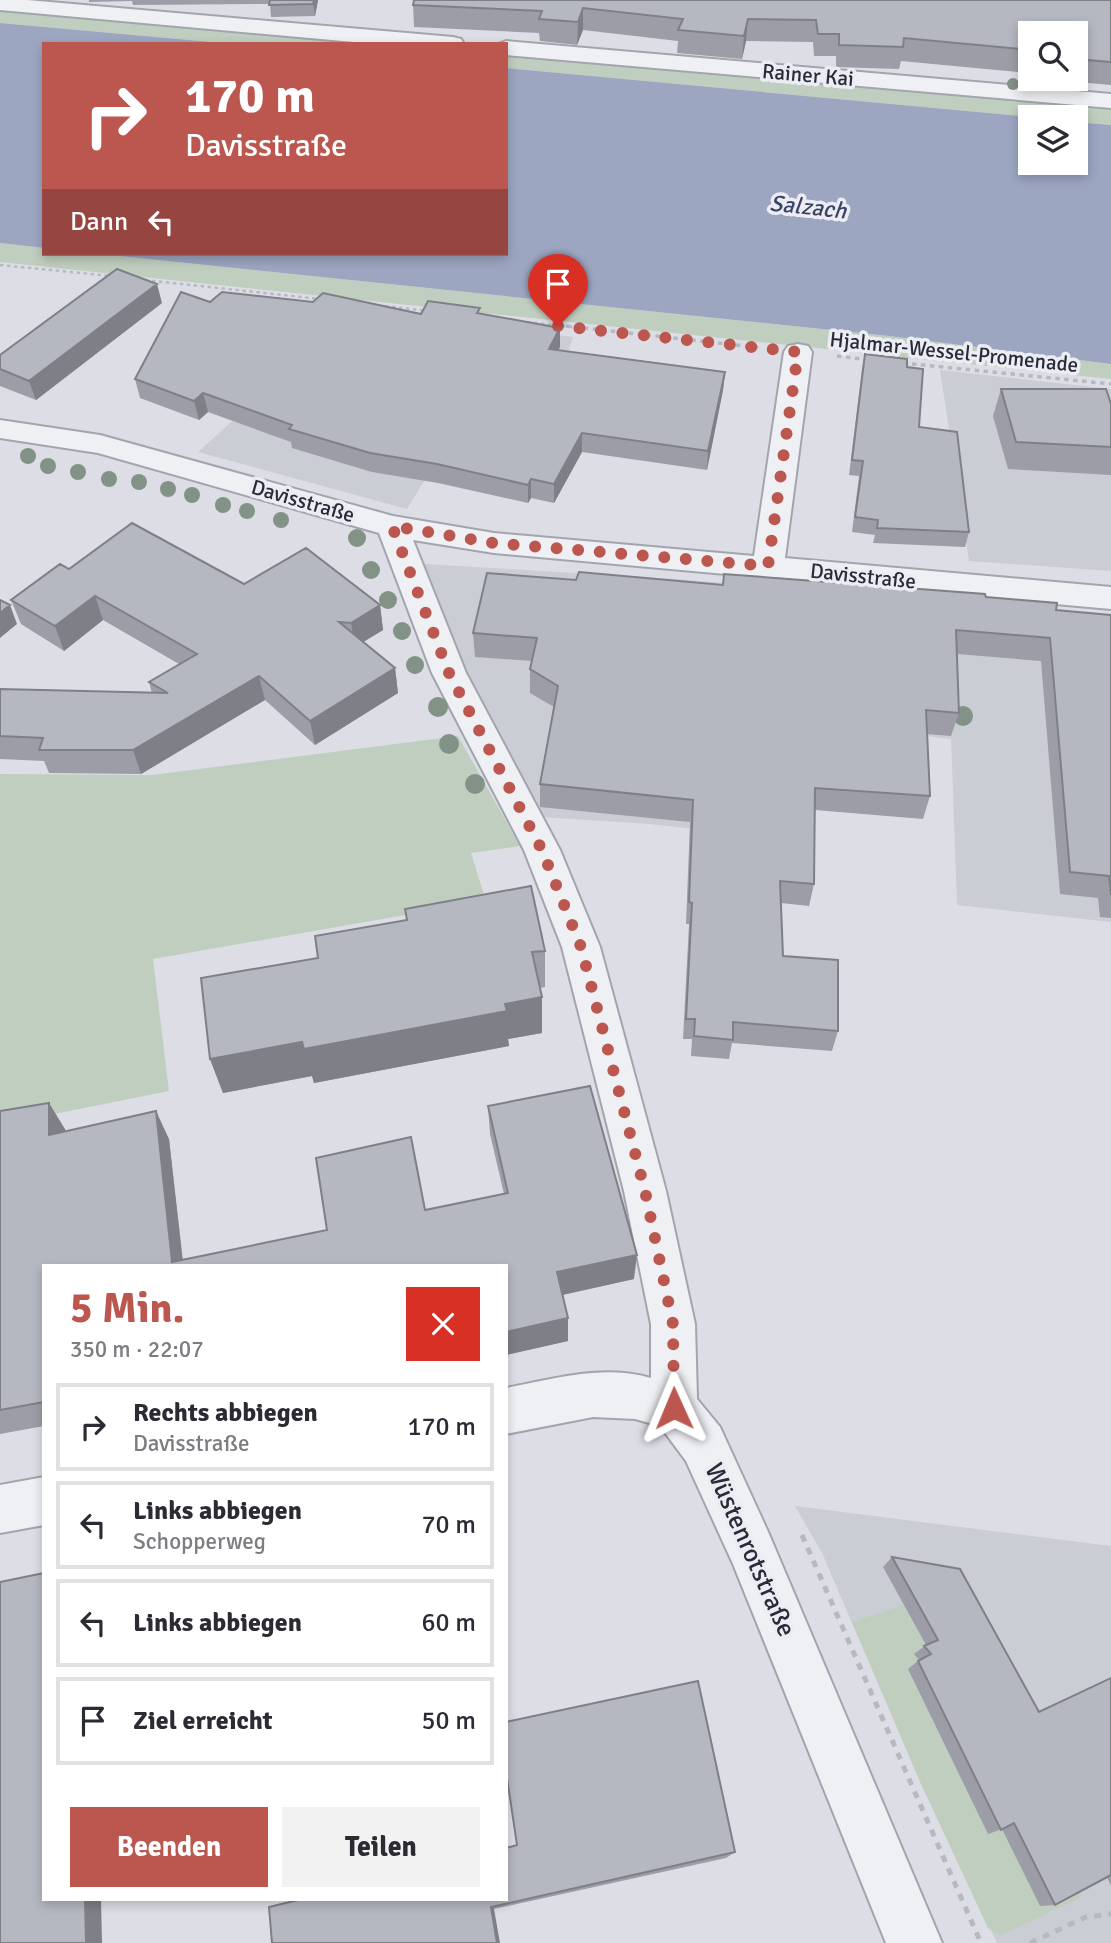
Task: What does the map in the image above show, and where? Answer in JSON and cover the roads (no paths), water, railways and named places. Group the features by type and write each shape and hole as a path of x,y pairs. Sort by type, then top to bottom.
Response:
{"street":[{"path":"233,23 239,0"},
{"path":"0,4 432,42"},
{"name":"Rainer Kai","path":"508,48 1111,102"},
{"path":"768,566 798,352"},
{"name":"Davisstraße","path":"0,429 100,443 392,526 494,543 1111,598"},
{"path":"392,526 449,673 542,850 581,947 645,1191 673,1324 674,1408 635,1396 593,1394 508,1411"},
{"name":"Wüstenrotstraße","path":"674,1408 703,1444 752,1551 914,1943"},
{"path":"0,1509 42,1501"}],"water":[{"path":"0,23 212,42 42,42 42,248 0,243"},
{"name":"Salzach","path":"508,68 1018,116 1018,175 1088,175 1088,123 1111,125 1111,364 889,336 119,256 508,256"}]}
